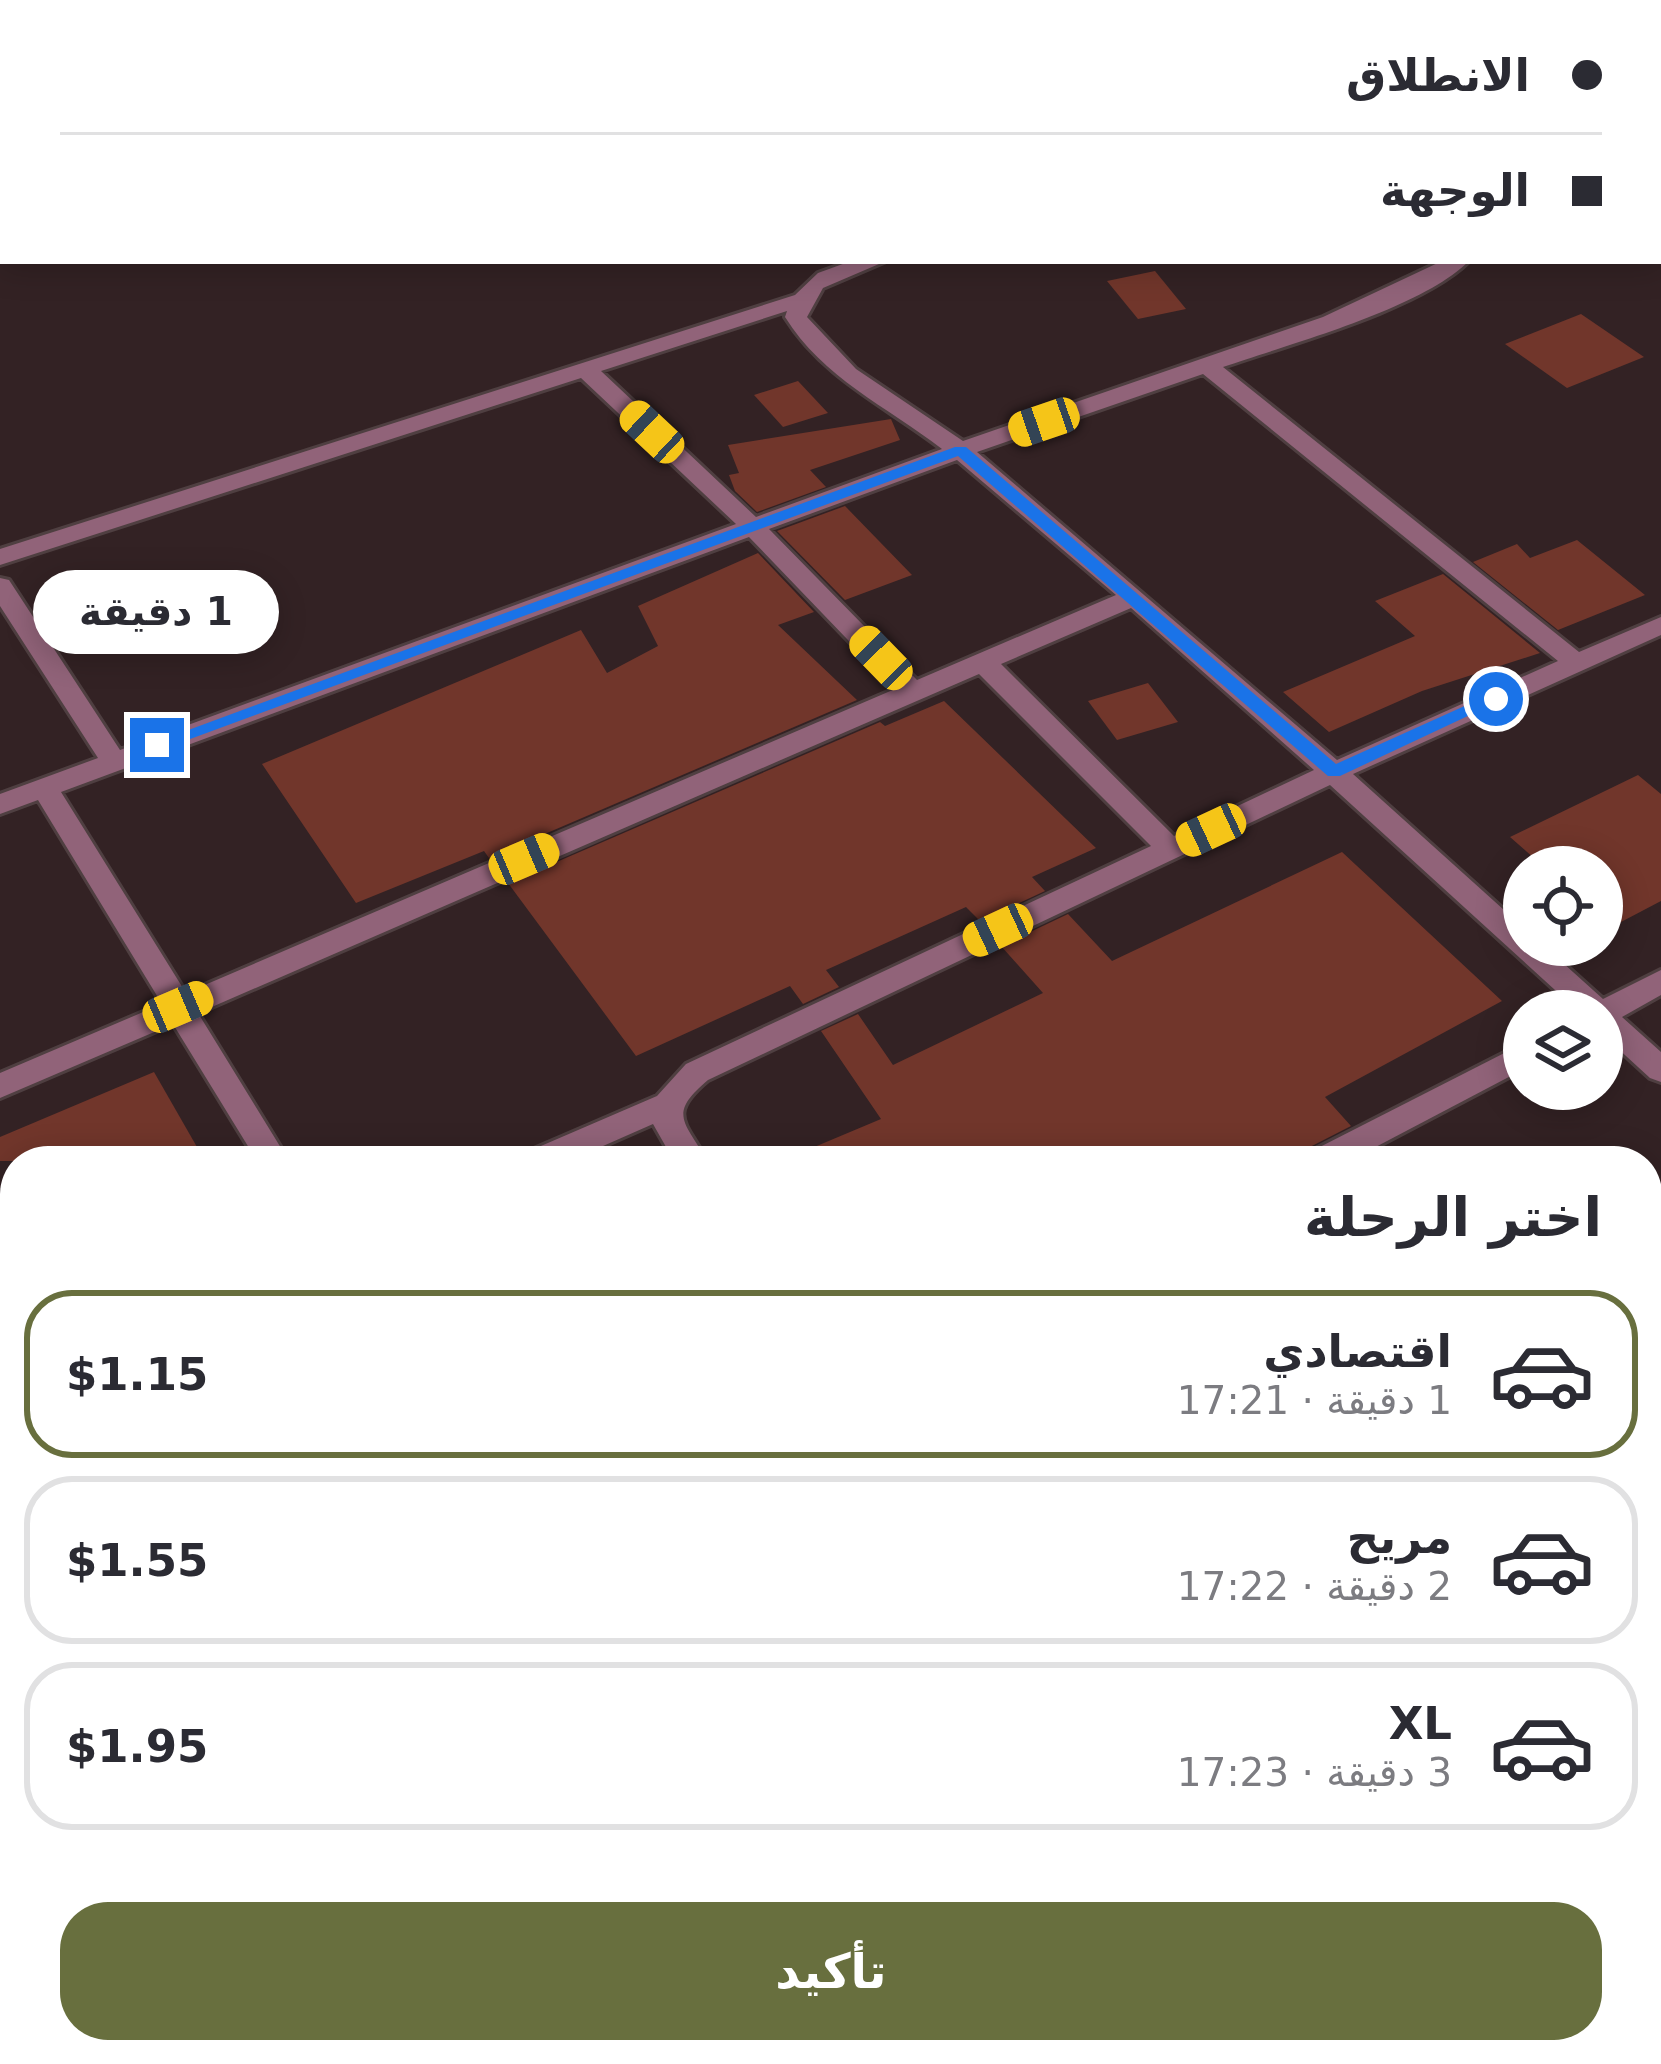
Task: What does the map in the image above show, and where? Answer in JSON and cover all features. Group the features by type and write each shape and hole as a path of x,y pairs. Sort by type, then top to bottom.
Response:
{"street":[{"path":"865,264 825,276 810,285 800,300 796,317 818,348 961,450 1334,772 1574,990"},
{"path":"0,804 961,450 1331,322 1413,287 1453,264"},
{"path":"0,557 800,300"},
{"path":"1207,365 1576,663"},
{"path":"585,369 753,527 913,692"},
{"path":"0,586 115,761"},
{"path":"0,1086 1131,598"},
{"path":"682,1146 665,1121 666,1105 677,1087 698,1072 1334,772 1661,625"},
{"path":"983,662 1171,849"},
{"path":"44,787 264,1146"},
{"path":"1623,1002 1661,981"},
{"path":"1623,1035 1661,1070"},
{"path":"1351,1146 1503,1066"},
{"path":"572,1146 666,1105"}],"building":[{"path":"1155,271 1186,309 1138,319 1107,281"},
{"path":"1581,314 1644,357 1567,388 1505,344"},
{"path":"798,381 828,413 783,427 754,395"},
{"path":"891,419 900,440 810,470 826,487 757,512 735,491 729,475 739,473 728,445"},
{"path":"845,506 912,575 845,600 777,531"},
{"path":"1577,540 1645,595 1558,630 1473,562 1517,544 1530,558"},
{"path":"758,553 814,612 778,625 857,700 489,858 484,851 356,903 262,764 581,630 607,673 658,646 638,606"},
{"path":"1443,574 1540,653 1422,691 1329,732 1283,692 1415,636 1375,601"},
{"path":"1148,683 1178,722 1117,740 1088,701"},
{"path":"944,701 1096,848 1032,877 1045,891 980,921 966,907 826,970 839,987 803,1004 790,986 636,1056 508,883 880,722 885,726"},
{"path":"1638,775 1661,794 1661,901 1623,921 1623,846 1520,846 1510,837"},
{"path":"1342,852 1502,1001 1325,1097 1351,1126 1312,1146 817,1146 881,1119 821,1031 858,1014 893,1065 1043,993 1001,946 1068,914 1112,961"},
{"path":"154,1072 196,1146 0,1146 0,1137"}],"route":[{"path":"157,745 961,450 1334,772 1496,699"}]}
